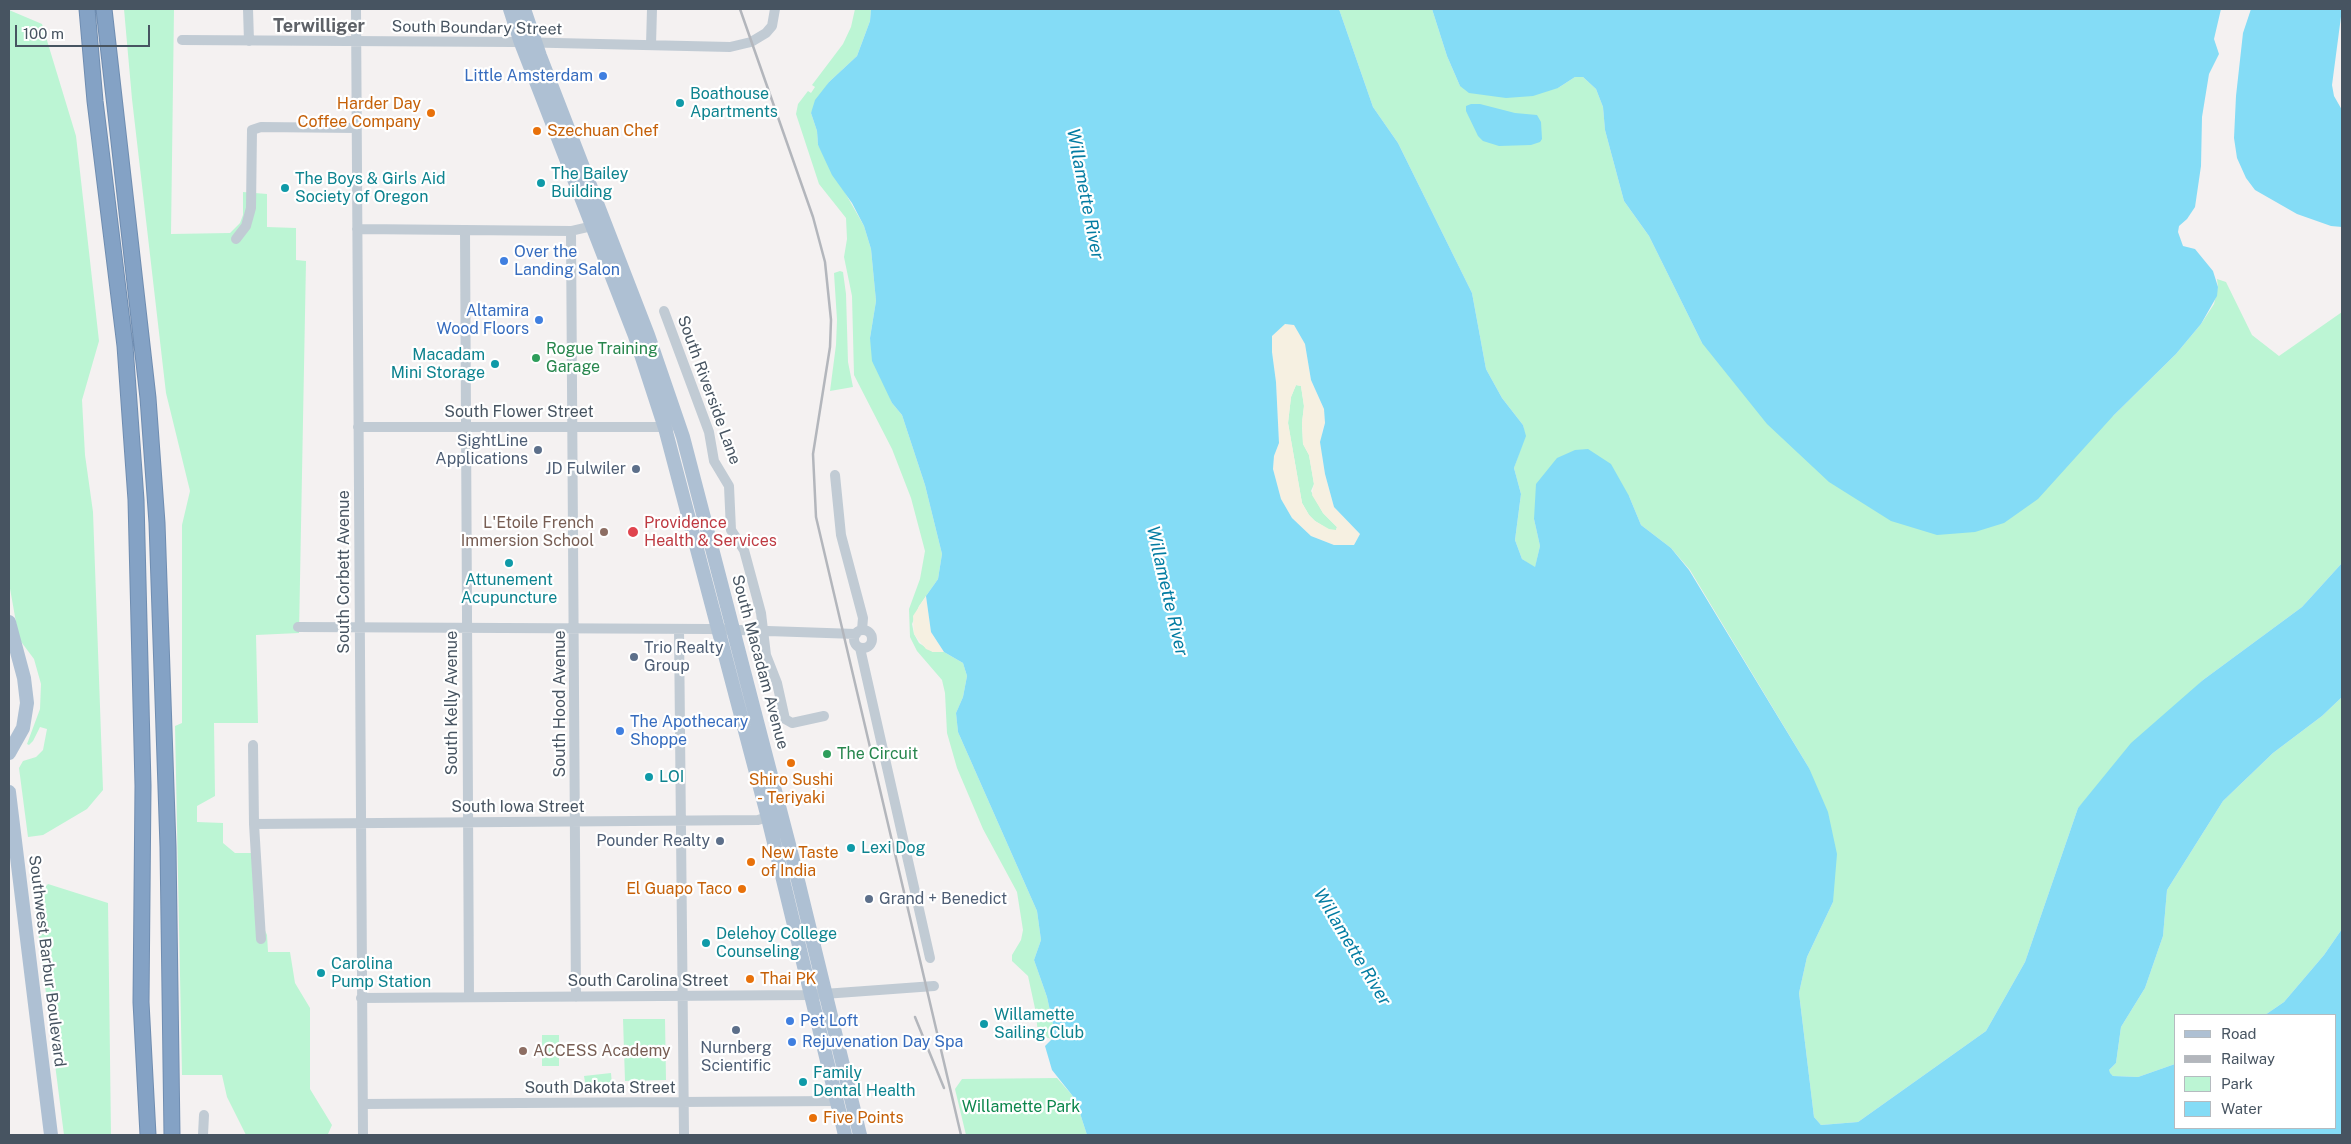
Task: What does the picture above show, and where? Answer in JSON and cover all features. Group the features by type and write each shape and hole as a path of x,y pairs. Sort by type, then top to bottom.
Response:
{"highway":[{"path":"87,9 95,101 125,346 136,500 142,786 141,1002 148,1135"},
{"path":"104,9 148,398 157,523 161,621 172,1135"}],"main road":[{"name":"South Macadam Avenue","path":"510,9 520,42 634,336 665,428 687,504 717,629 768,818 845,1135"},
{"name":"South Macadam Avenue","path":"524,9 535,43 648,335 679,424 703,510 780,812 860,1135"},
{"path":"9,622 26,687 27,703 25,719 19,736 9,753"},
{"name":"Southwest Barbur Boulevard","path":"9,792 51,1135"}],"street":[{"path":"248,9 249,41"},
{"name":"South Corbett Avenue","path":"356,9 363,1135"},
{"path":"651,45 652,9"},
{"name":"South Boundary Street","path":"182,40 520,42 730,47 755,40 772,26 775,9"},
{"path":"236,239 246,226 251,208 252,130 261,128 356,128"},
{"path":"357,229 571,231 605,222"},
{"name":"South Kelly Avenue","path":"465,230 469,996"},
{"name":"South Hood Avenue","path":"571,231 576,997"},
{"name":"South Riverside Lane","path":"664,311 709,432 714,461 729,486 731,530 744,550 761,613 766,655 777,683 786,721 795,723 824,716"},
{"name":"South Flower Street","path":"358,427 665,428 679,424"},
{"path":"834,475 841,535 863,618 855,642 860,648 930,958"},
{"path":"298,627 732,629 859,632 870,634 872,641 868,647 860,648"},
{"path":"679,629 684,1135"},
{"path":"253,744 254,824 261,939"},
{"name":"South Iowa Street","path":"254,824 758,820 768,818 780,812"},
{"name":"South Carolina Street","path":"361,998 810,995 934,986"},
{"name":"South Dakota Street","path":"363,1104 837,1101"},
{"path":"203,1135 204,1115"}],"green space":[{"path":"124,9 174,9 171,234 230,233 240,223 243,215 243,192 267,194 267,227 296,228 296,260 306,261 299,633 256,635 258,723 214,723 215,796 197,806 197,822 223,823 223,843 235,853 252,853 254,906 267,935 268,952 290,952 295,983 310,1008 310,1089 332,1125 328,1134 333,1135 246,1135 227,1097 222,1075 182,1075 175,726 182,723 182,525 190,491 166,393 132,99"},
{"path":"855,9 871,9 870,21 857,56 829,82 811,113 817,131 818,145 864,226 871,249 876,301 870,338 892,403 902,415 925,485 942,554 938,579 919,606 912,624 914,634 919,643 933,652 944,652 963,663 967,676 963,697 956,713 958,732 1037,911 1041,940 1034,960 1047,997 1054,1029 1052,1039 1038,1035 1036,1013 1028,976 1012,961 1012,955 1021,940 1023,930 1017,892 983,829 957,768 947,733 945,693 942,680 917,651 910,637 909,609 920,579 925,551 911,498 892,449 854,375 852,296 844,257 847,239 846,218 819,184 796,114 798,104 808,91 811,93 815,87 812,85 843,44 851,27"},
{"path":"1339,9 1432,9 1447,56 1460,86 1558,88 1575,77 1583,77 1596,89 1603,107 1605,130 1624,201 1649,236 1702,343 2113,416 2176,354 2201,324 2214,304 2218,287 2217,279 2226,282 2252,335 2279,356 2342,312 2342,563 2302,607 2203,680 2078,808 2025,962 1986,1031 1858,1122 1821,1125 1814,1117 1799,993 1807,957 1833,902 1809,768 1690,570 1671,548 1641,525 1629,496 1534,519 1540,546 1535,568 1522,559 1515,540 1521,494 1514,468 1525,436 1523,425 1502,398 1486,369 1472,293 1398,143 1373,107"},
{"path":"9,10 42,24 76,136 99,341 82,400 85,455 93,512 103,790 87,809 43,835 28,837 19,768 23,761 36,757 43,750 47,729 40,727 33,741 29,745 27,744 40,709 41,684 34,659 19,639 9,583"},
{"path":"843,272 846,294 848,362 853,387 830,391 837,320 834,273"},
{"path":"1296,385 1301,386 1304,406 1302,423 1303,444 1309,455 1314,484 1311,491 1323,513 1337,527 1336,530 1329,530 1315,521 1302,503 1288,423 1291,397"},
{"path":"2342,697 2342,929 2324,955 2284,1002 2266,1014 2174,1014 2174,1064 2138,1077 2113,1076 2109,1073 2109,1070 2116,1063 2121,1027 2145,988 2163,936 2167,890 2223,801 2273,753 2322,716"},
{"path":"48,884 108,903 111,1135 64,1135 34,899"},
{"path":"623,1019 665,1019 666,1080 625,1081"},
{"path":"542,1035 559,1035 559,1066 542,1066"},
{"path":"611,1073 612,1085 586,1088 584,1076"},
{"name":"Willamette Park","path":"1057,1078 1072,1095 1087,1135 966,1135 955,1089 962,1079"}],"sand":[{"path":"1284,324 1294,325 1305,344 1311,380 1324,409 1325,423 1322,431 1322,457 1325,474 1334,507 1360,534 1354,545 1346,547 1334,545 1311,536 1292,518 1281,499 1273,469 1274,456 1279,443 1272,336","holes":["1296,385 1301,386 1304,406 1302,423 1303,444 1309,455 1314,484 1312,495 1323,513 1337,527 1336,530 1329,529 1315,521 1302,503 1288,423 1291,397"]},
{"path":"926,596 931,632 944,652 933,652 926,649 914,634 913,616"}],"water":[{"name":"Willamette River","path":"871,9 1339,9 1373,107 1398,143 1472,293 1486,369 1502,398 1523,425 1526,436 1514,468 1521,494 1515,540 1522,559 1535,567 1540,546 1534,519 1536,484 1557,458 1575,450 1588,449 1611,464 1629,496 1641,525 1671,548 1689,570 1809,768 1828,812 1837,854 1833,902 1807,957 1799,993 1814,1117 1821,1125 1858,1122 1986,1031 2025,962 2078,808 2131,743 2203,680 2302,607 2342,563 2342,697 2322,716 2273,753 2223,801 2167,890 2163,936 2145,988 2121,1027 2116,1063 2109,1070 2113,1076 2138,1077 2174,1064 2174,1129 2336,1129 2336,1014 2266,1014 2284,1002 2324,955 2342,929 2342,1135 1087,1135 1072,1095 1052,1070 1045,1046 1052,1039 1054,1029 1047,997 1034,960 1041,940 1037,911 958,732 956,713 963,697 967,676 963,663 944,652 931,632 926,596 938,579 942,554 925,485 902,415 892,403 872,361 870,338 876,301 871,249 864,226 852,203 832,175 818,145 817,131 811,113 815,100 829,82 857,56 870,21","holes":["1285,324 1294,325 1305,344 1311,380 1324,409 1325,423 1320,442 1325,474 1334,507 1360,534 1354,545 1334,545 1311,536 1292,518 1281,499 1273,469 1274,456 1279,443 1272,336"]},
{"path":"1432,9 2221,9 2214,39 2219,54 2209,74 2202,117 2201,166 2195,207 2187,219 2179,226 2178,232 2183,246 2195,249 2213,271 2218,287 2217,296 2201,324 2176,354 2113,416 2038,499 2004,523 1975,532 1937,535 1891,521 1829,482 1767,424 1702,343 1649,236 1624,201 1605,130 1603,107 1596,89 1583,77 1575,77 1558,88 1533,96 1506,98 1469,93 1460,86 1447,56"},
{"path":"2251,9 2342,9 2332,85 2334,96 2342,110 2342,227 2331,226 2297,214 2255,190 2246,178 2237,158 2234,138 2236,96 2243,33"},
{"path":"1480,104 1515,113 1537,115 1541,122 1542,139 1540,142 1531,145 1499,146 1483,141 1478,136 1466,111 1466,106"}],"railway":[{"path":"740,9 813,217 825,262 831,320 830,347 813,454 816,517 961,1135"},
{"path":"915,1017 944,1088"}],"place":[{"name":"Little Amsterdam","path":"603,76"},
{"name":"Boathouse Apartments","path":"680,103"},
{"name":"Harder Day Coffee Company","path":"431,113"},
{"name":"Szechuan Chef","path":"537,131"},
{"name":"The Bailey Building","path":"541,183"},
{"name":"The Boys & Girls Aid Society of Oregon","path":"285,188"},
{"name":"Over the Landing Salon","path":"504,261"},
{"name":"Altamira Wood Floors","path":"539,320"},
{"name":"Rogue Training Garage","path":"536,358"},
{"name":"Macadam Mini Storage","path":"495,364"},
{"name":"SightLine Applications","path":"538,450"},
{"name":"JD Fulwiler","path":"636,469"},
{"name":"L'Etoile French Immersion School","path":"604,532"},
{"name":"Providence Health & Services","path":"633,532"},
{"name":"Attunement Acupuncture","path":"509,563"},
{"name":"Trio Realty Group","path":"634,657"},
{"name":"The Apothecary Shoppe","path":"620,731"},
{"name":"The Circuit","path":"827,754"},
{"name":"Shiro Sushi - Teriyaki","path":"791,763"},
{"name":"LOI","path":"649,777"},
{"name":"Pounder Realty","path":"720,841"},
{"name":"Lexi Dog","path":"851,848"},
{"name":"New Taste of India","path":"751,862"},
{"name":"El Guapo Taco","path":"742,889"},
{"name":"Grand + Benedict","path":"869,899"},
{"name":"Delehoy College Counseling","path":"706,943"},
{"name":"Carolina Pump Station","path":"321,973"},
{"name":"Thai PK","path":"750,979"},
{"name":"Pet Loft","path":"790,1021"},
{"name":"Willamette Sailing Club","path":"984,1024"},
{"name":"Nurnberg Scientific","path":"736,1030"},
{"name":"Rejuvenation Day Spa","path":"792,1042"},
{"name":"ACCESS Academy","path":"523,1051"},
{"name":"Family Dental Health","path":"803,1082"},
{"name":"Five Points","path":"813,1118"}],"district":[{"name":"Terwilliger","path":"319,26"}]}
